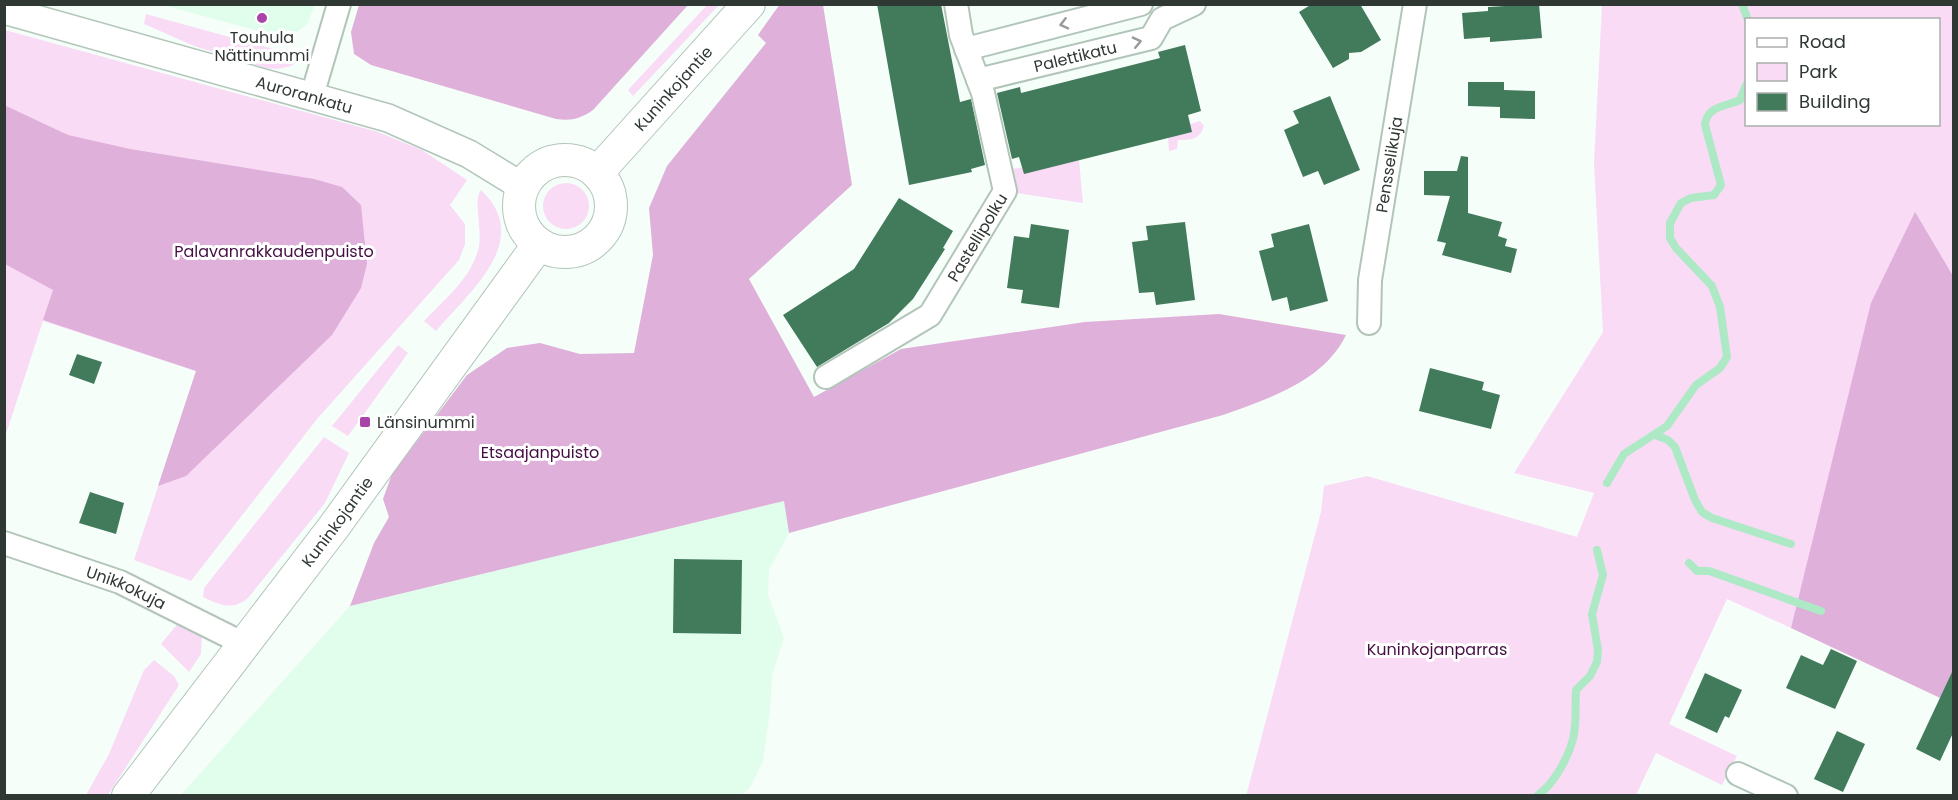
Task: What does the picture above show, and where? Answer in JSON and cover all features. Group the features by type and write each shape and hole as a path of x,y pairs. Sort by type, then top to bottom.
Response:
{"main road":[{"name":"Kuninkojantie","path":"597,173 749,4"},
{"path":"563,160 587,166 597,173 605,183 611,207 609,220 599,236 585,248 573,252 548,249 539,244 522,224 519,199 523,187 539,168 563,160"},
{"name":"Kuninkojantie","path":"128,795 333,528 539,244"}],"street":[{"path":"312,96 339,4"},
{"name":"Pastellipolku","path":"826,377 930,315 1005,191 978,80 966,49 956,4"},
{"name":"Palettikatu","path":"966,49 1149,9 1194,4"},
{"name":"Pensselikuja","path":"1369,323 1370,280 1415,4"},
{"name":"Palettikatu","path":"978,80 1151,38 1149,9"},
{"name":"Aurorankatu","path":"4,10 388,118 469,153 523,187"},
{"name":"Unikkokuja","path":"4,543 120,582 244,644"},
{"path":"1738,774 1786,795"}],"shaded area":[{"name":"Touhula Nättinummi","path":"315,4 307,24 297,32 286,36 273,35 163,5"},
{"path":"784,501 789,533 769,570 768,595 784,638 772,675 763,761 750,788 742,795 180,796 350,606"}],"green space":[{"path":"359,4 688,5 593,110 575,119 566,120 371,65 354,54 351,32"},
{"path":"708,4 719,5 633,96 628,90"},
{"name":"Etsaajanpuisto","path":"780,4 823,5 852,185 749,279 814,397 901,349 1085,322 1219,314 1346,335 1324,365 1309,376 1276,395 1223,415 789,533 784,501 350,606 374,543 389,517 383,499 392,474 467,375 507,348 540,343 580,354 634,353 653,255 649,208 667,166 766,43 758,35"},
{"name":"Kuninkojanparras","path":"1602,5 1953,5 1953,526 1812,546 1791,628 1727,599 1669,724 1737,756 1722,785 1656,753 1636,795 1246,796 1321,512 1324,486 1367,476 1577,537 1594,493 1514,473 1603,332 1594,163"},
{"path":"146,14 299,56 299,60 291,66 278,69 266,68 194,46 144,24"},
{"name":"Palavanrakkaudenpuisto","path":"5,30 378,132 422,150 467,180 450,205 465,224 465,244 459,260 317,419 191,581 134,560 196,371 43,321 5,437"},
{"path":"4,105 68,135 130,149 314,179 342,187 361,205 367,264 361,288 332,335 186,476 158,486 196,371 43,320 53,290 5,264"},
{"path":"1200,121 1204,126 1197,137 1178,140 1177,149 1169,151 1168,137"},
{"path":"1079,160 1083,203 1016,193 1011,169"},
{"path":"566,183 575,184 582,190 588,197 588,215 582,222 575,228 566,229 557,228 550,222 544,215 543,206 544,197 550,190 557,184"},
{"path":"481,190 496,209 501,228 499,246 479,282 436,331 424,321 463,279 478,250 480,234 478,202"},
{"path":"1915,212 1953,276 1953,704 1791,628 1871,303"},
{"path":"398,345 408,353 348,436 332,426"},
{"path":"324,437 349,453 325,503 248,598 231,606 203,597 204,588"},
{"path":"180,621 202,633 201,654 189,672 161,644"},
{"path":"154,660 174,676 179,685 108,795 86,795 109,754 144,670"}],"building":[{"path":"877,4 941,4 960,102 971,99 985,165 971,169 972,172 909,185"},
{"path":"1312,4 1360,4 1381,40 1361,52 1349,53 1349,59 1333,68 1299,12"},
{"path":"1539,4 1542,38 1490,42 1490,37 1464,39 1462,13 1488,11 1488,7"},
{"path":"1185,45 1201,111 1188,115 1192,132 1024,174 1019,157 1012,159 997,93 1020,87 1021,93 1160,58 1158,52"},
{"path":"1468,82 1504,82 1504,90 1535,91 1535,119 1500,118 1500,107 1468,106"},
{"path":"1330,96 1360,170 1324,185 1318,171 1303,177 1284,130 1299,123 1293,111"},
{"path":"1461,156 1468,157 1468,213 1502,222 1498,236 1507,239 1505,246 1517,249 1511,273 1442,255 1446,243 1437,241 1450,196 1424,195 1424,171 1457,171"},
{"path":"899,198 953,231 943,248 945,249 913,299 889,323 817,367 783,315 854,269"},
{"path":"1185,222 1195,300 1156,305 1154,292 1139,293 1132,242 1148,240 1146,226"},
{"path":"1031,224 1069,230 1059,308 1021,303 1023,290 1007,288 1014,236 1029,238"},
{"path":"1309,224 1328,301 1290,311 1287,297 1272,301 1259,251 1274,247 1271,234"},
{"path":"77,354 102,362 94,384 69,375"},
{"path":"1430,368 1484,382 1482,390 1500,395 1491,429 1419,411"},
{"path":"90,492 124,503 116,534 79,523"},
{"path":"674,559 742,560 741,634 673,633"},
{"path":"1831,649 1857,661 1835,709 1786,688 1801,655 1823,665"},
{"path":"1953,670 1953,733 1940,761 1916,749"},
{"path":"1705,673 1742,690 1729,718 1725,716 1717,733 1685,718"},
{"path":"1837,731 1865,744 1843,792 1814,779"}],"waterway":[{"path":"1742,4 1747,18"},
{"path":"1607,483 1624,454 1667,426 1696,385 1720,368 1727,357 1720,307 1712,286 1676,248 1670,238 1670,223 1681,203 1691,198 1714,195 1721,185 1705,125 1706,119 1717,108 1740,100 1745,88"},
{"path":"1655,435 1668,440 1675,447 1695,500 1702,512 1712,518 1791,544"},
{"path":"1537,796 1555,778 1568,754 1575,727 1576,690 1590,676 1597,662 1598,650 1592,614 1603,575 1597,550"},
{"path":"1689,563 1697,571 1709,571 1821,611"}],"place":[{"name":"Touhula Nättinummi","path":"262,18"},
{"name":"Länsinummi","path":"365,422"}]}
